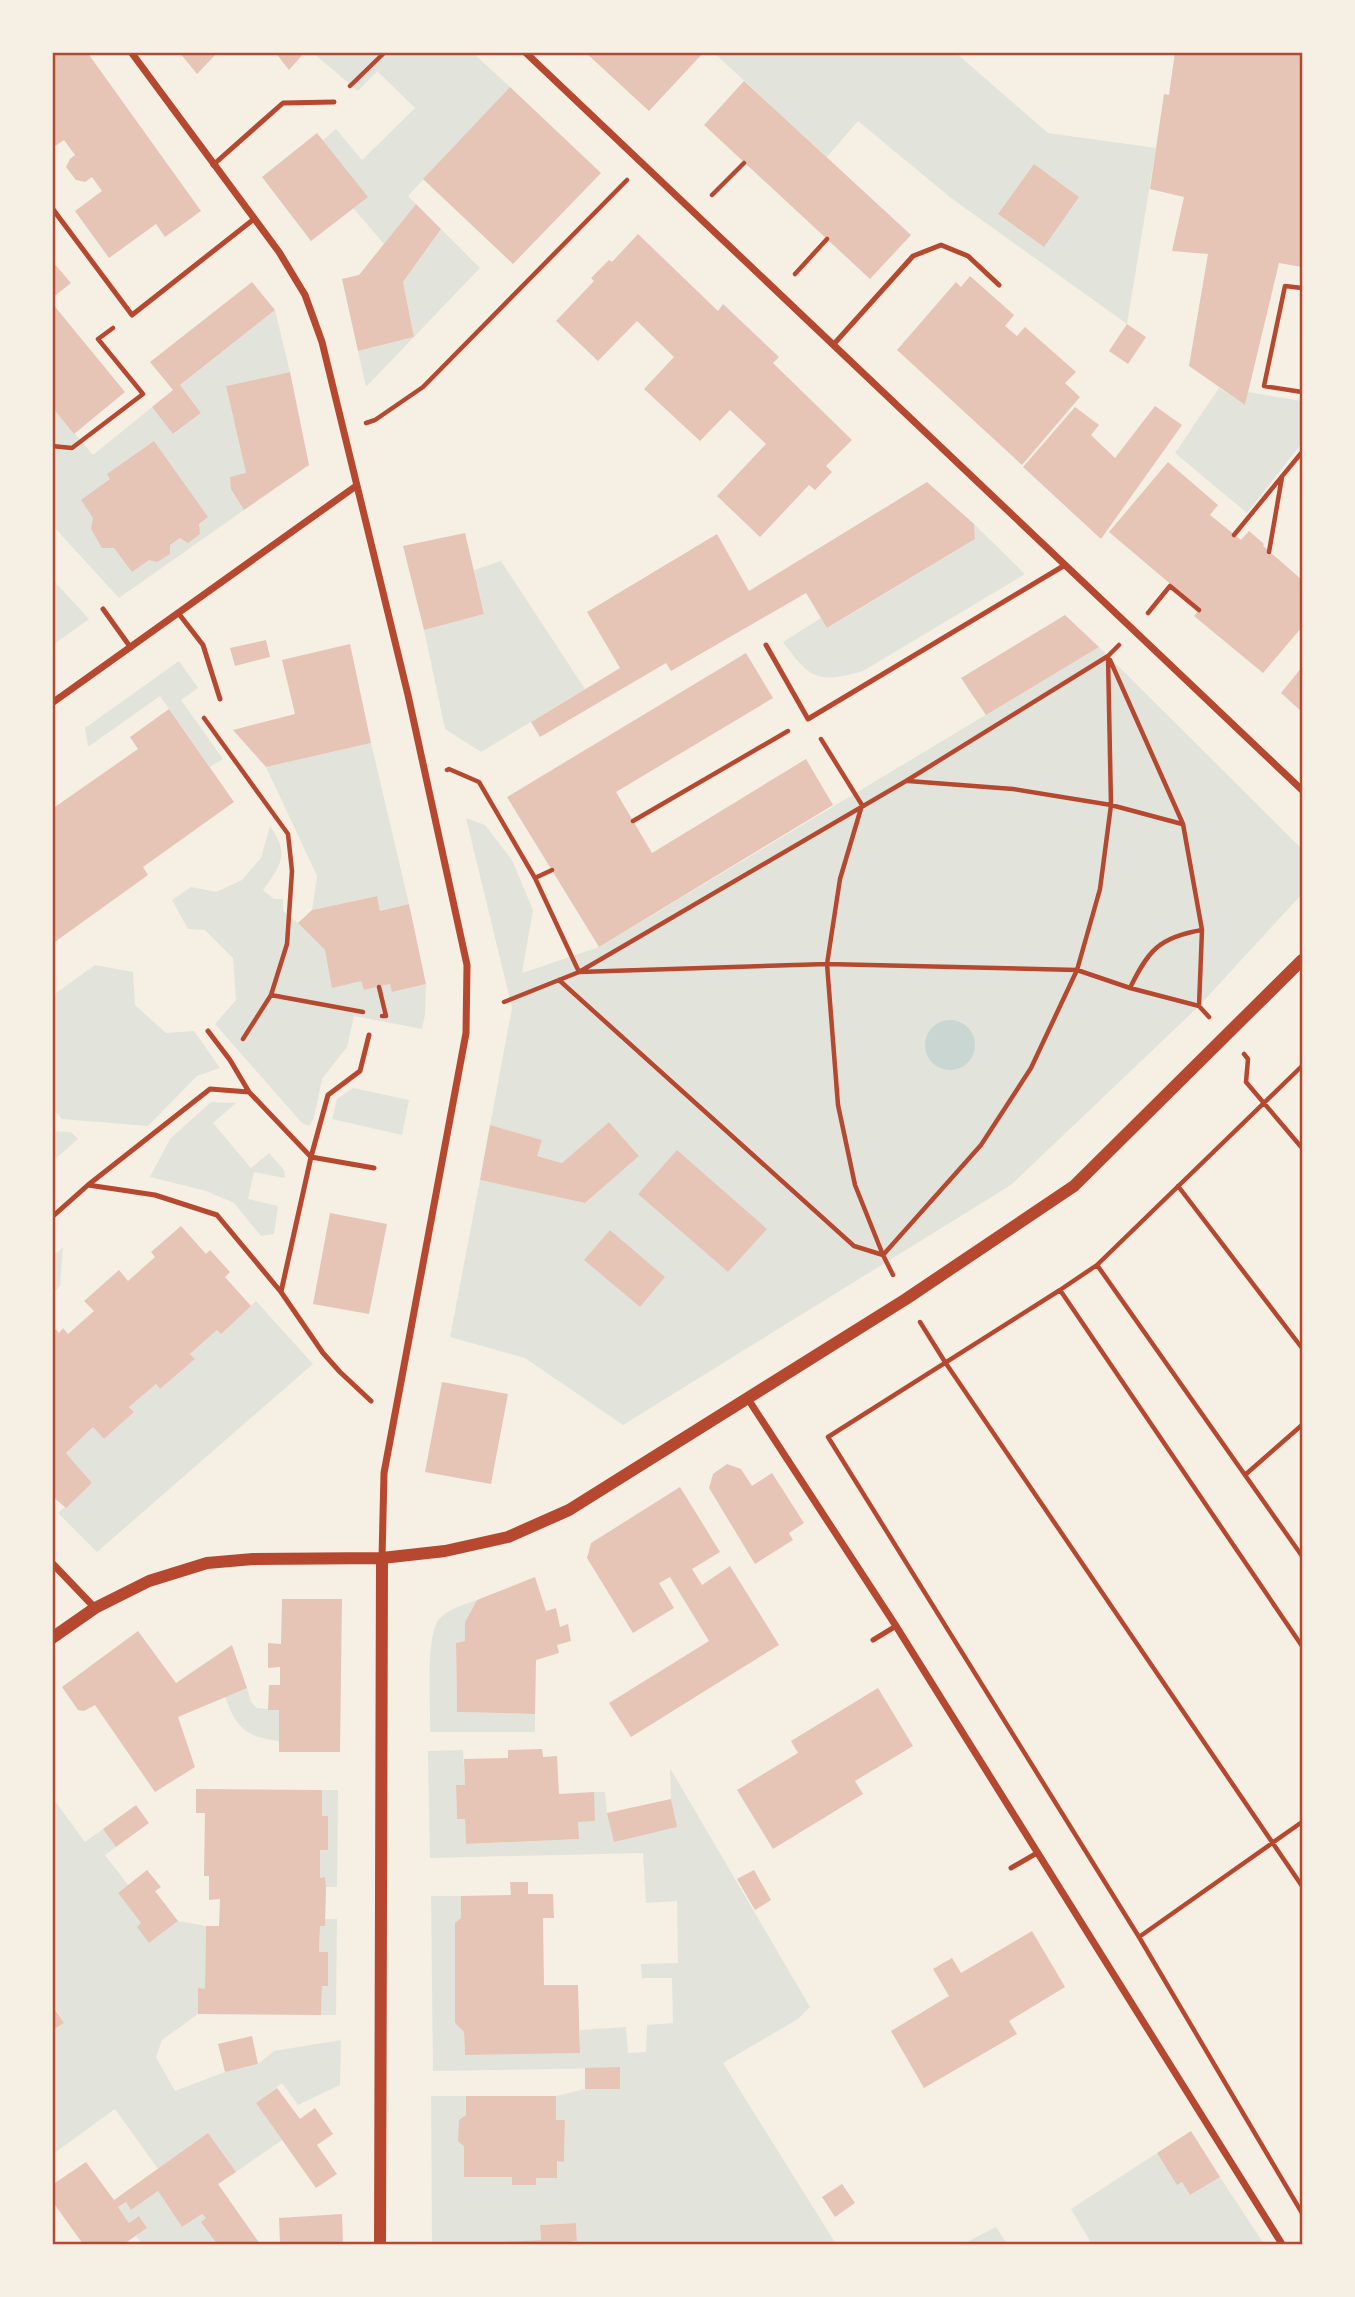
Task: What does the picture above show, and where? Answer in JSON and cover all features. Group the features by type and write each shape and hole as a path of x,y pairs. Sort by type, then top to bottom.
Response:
{"street":[{"path":"131,52 279,252 305,295 322,342 408,695 467,965 466,1033 384,1473 380,2245"},
{"path":"525,52 1303,790"},
{"path":"52,704 356,486"},
{"path":"52,1638 95,1608 149,1581 207,1563 253,1559 382,1558 445,1551 508,1537 569,1510 906,1299 1074,1186 1303,960"},
{"path":"748,1399 896,1626 1282,2245"},
{"path":"52,1563 95,1608"}],"lane":[{"path":"213,165 283,103 334,102"},
{"path":"52,208 132,315 254,219"},
{"path":"833,345 913,256 941,245 968,256 999,285"},
{"path":"766,645 808,719 1065,565"},
{"path":"103,609 131,648"},
{"path":"179,614 203,645 220,699"},
{"path":"208,1031 250,1092 311,1157 374,1168"},
{"path":"281,1292 311,1157 328,1095 360,1071 369,1035"},
{"path":"52,1217 88,1185 210,1089 250,1092"},
{"path":"88,1185 155,1195 217,1215 281,1292 323,1353 371,1401"},
{"path":"873,1640 896,1626"},
{"path":"1012,1868 1037,1853"}],"path":[{"path":"334,102 385,52"},
{"path":"712,195 744,163"},
{"path":"343,432 375,420 423,387 642,164"},
{"path":"795,274 827,239"},
{"path":"1303,288 1285,286 1264,386 1303,392"},
{"path":"52,446 72,447 143,394 98,339 132,315"},
{"path":"1234,535 1303,452"},
{"path":"1269,552 1282,477"},
{"path":"504,1002 579,972 906,781 1108,656 1134,630 1170,586 1199,610"},
{"path":"883,1255 982,1145 1031,1068 1077,970 1100,889 1111,805 1108,656"},
{"path":"1108,656 1183,824 1202,930 1199,1006"},
{"path":"220,699 195,705 288,835 292,871 287,944 271,995 230,1060"},
{"path":"633,821 808,719 862,805 840,879 827,964 838,1105 855,1185 883,1255 906,1299"},
{"path":"906,781 1013,789 1111,805 1183,824"},
{"path":"479,782 535,878 579,972"},
{"path":"535,878 552,870"},
{"path":"1130,988 1141,965 1156,947 1179,934 1202,930"},
{"path":"579,972 827,964 1077,970 1130,988 1199,1006 1226,1036"},
{"path":"559,980 854,1245 883,1255"},
{"path":"271,995 386,1016 379,987"},
{"path":"1303,1066 1097,1265 828,1437 1139,1937 1303,2213"},
{"path":"1246,1082 1303,1147"},
{"path":"1178,1186 1303,1349"},
{"path":"1097,1265 1303,1556"},
{"path":"1060,1290 1303,1646"},
{"path":"928,1336 1303,1886"},
{"path":"1245,1475 1303,1425"},
{"path":"1139,1937 1303,1822"}],"shaded area":[{"path":"313,53 473,53 510,87 408,196 416,204 384,244 353,208 323,140 336,129 362,160 415,108 377,71 358,91"},
{"path":"714,53 956,53 1048,133 1156,148 1127,324 951,198 858,121 827,157"},
{"path":"441,229 480,268 414,337 403,282"},
{"path":"275,310 290,372 226,386 246,473 244,510 119,598 53,526 52,407 93,455 152,407 174,434 201,413 180,385"},
{"path":"414,337 366,387 358,351"},
{"path":"1219,388 1245,405 1248,392 1302,401 1302,443 1247,513 1175,453"},
{"path":"974,524 1025,574 863,671 835,677 816,675 801,664 783,642 821,618 828,628 975,539"},
{"path":"501,561 585,689 481,752 445,729 424,630 484,614 474,570"},
{"path":"52,579 89,619 53,645 52,645"},
{"path":"1099,647 1302,849 1302,894 1199,1006 1011,1185 623,1425 525,1358 450,1337 480,1180 585,1203 639,1156 609,1122 562,1163 537,1156 541,1140 490,1125 512,1008 466,818 485,825 512,860 533,910 522,973 599,947","holes":["639,1194 766,1229 728,1272"]},
{"path":"179,661 198,688 181,700 223,759 210,767 160,696 88,747 85,728"},
{"path":"371,743 409,904 380,911 376,896 312,910 317,876 266,767"},
{"path":"270,826 280,844 281,859 263,890 274,899 283,899 283,911 361,981 364,990 390,984 393,991 426,984 422,1029 354,1016 347,1047 322,1079 314,1118 309,1126 302,1123 215,1024 236,1000 233,958 205,930 188,929 172,900 191,887 216,892 242,880 261,858"},
{"path":"95,965 133,972 135,1005 166,1033 194,1031 220,1068 197,1076 148,1126 62,1119 53,1109 53,995"},
{"path":"950,1020 968,1027 975,1045 968,1063 950,1070 932,1063 925,1045 932,1027"},
{"path":"353,1088 409,1100 402,1135 332,1119 337,1099"},
{"path":"211,1102 236,1103 213,1123 251,1168 269,1153 284,1170 285,1178 254,1172 248,1199 278,1206 274,1234 261,1236 234,1203 206,1191 150,1177 170,1139"},
{"path":"52,1131 71,1132 78,1139 53,1161"},
{"path":"63,1247 60,1286 53,1293 53,1256"},
{"path":"256,1301 313,1364 97,1552 58,1513 92,1483 66,1453 93,1427 104,1439 134,1412 129,1407 156,1384 160,1389 195,1359 190,1354 217,1330 221,1333"},
{"path":"477,1600 465,1622 465,1641 456,1643 457,1712 535,1714 535,1732 430,1732 430,1656 435,1628 439,1619 447,1612"},
{"path":"247,1688 251,1702 257,1708 279,1710 279,1741 250,1734 233,1716 225,1696"},
{"path":"463,1750 465,1785 456,1786 457,1818 465,1819 467,1844 578,1839 578,1822 594,1792 605,1792 607,1813 676,1826 671,1799 670,1768 810,2007 798,2019 723,2063 836,2244 573,2244 572,2241 577,2240 576,2223 540,2225 541,2240 432,2244 431,2096 466,2096 465,2177 512,2177 536,2185 536,2178 557,2178 557,2161 564,2161 565,2121 556,2120 556,2096 585,2089 620,2089 620,2068 433,2071 431,1896 461,1896 461,1918 455,1924 455,2023 464,2032 465,2055 580,2052 580,2030 626,2027 628,2053 646,2052 647,2025 673,2023 672,1978 642,1978 641,1964 678,1963 677,1901 646,1903 643,1853 430,1858 428,1751"},
{"path":"322,1790 338,1790 337,1887 326,1887 325,1878 320,1878 320,1850 328,1850 322,1816"},
{"path":"52,1797 85,1842 103,1829 116,1847 105,1855 128,1885 118,1893 141,1923 149,1943 178,1921 206,1926 205,1989 198,1989 198,2014 162,2040 156,2057 175,2091 225,2072 258,2064 274,2051 341,2040 340,2085 298,2105 282,2083 257,2103 282,2140 236,2172 158,2169 115,2109 53,2154 53,2031 64,2023 53,2005"},
{"path":"325,1919 337,1919 336,2015 321,2015 322,1986 328,1985 328,1953 319,1952 320,1926 325,1926"},
{"path":"1157,2153 1177,2184 1182,2182 1190,2195 1220,2177 1264,2244 1086,2244 1090,2241 1071,2209"},
{"path":"158,2191 182,2227 202,2214 206,2218 202,2222 217,2244 142,2244 136,2236 147,2228 139,2216 129,2223 118,2207 126,2202 132,2209"},
{"path":"996,2227 1007,2244 963,2244"}],"building":[{"path":"52,52 87,52 201,211 165,237 156,224 109,258 75,211 102,191 92,177 85,182 76,180 66,167 75,155 64,140 52,148"},
{"path":"179,52 218,52 197,74"},
{"path":"275,52 305,52 289,70"},
{"path":"585,52 704,52 649,111"},
{"path":"1175,52 1302,53 1302,267 1279,263 1245,405 1189,366 1208,254 1172,251 1184,197 1150,189 1164,94 1169,95"},
{"path":"744,81 911,235 870,279 704,125"},
{"path":"510,87 601,173 513,264 423,179"},
{"path":"317,133 368,197 311,241 262,177"},
{"path":"1034,164 1079,197 1044,247 998,214"},
{"path":"416,204 441,229 403,282 414,337 358,351 342,279 359,275"},
{"path":"638,234 718,311 723,304 779,357 773,363 852,440 826,466 832,472 815,490 809,485 760,537 717,496 766,444 730,410 700,441 644,389 674,357 637,321 598,361 556,321 594,281 591,278 609,260 612,262"},
{"path":"52,261 71,283 52,298"},
{"path":"970,276 1014,315 1005,326 1017,336 1025,327 1076,372 1065,383 1080,397 1022,465 897,350 956,282 961,287"},
{"path":"252,282 275,310 180,385 201,413 173,434 152,407 173,390 150,362"},
{"path":"52,303 125,392 74,434 52,407"},
{"path":"1127,324 1146,337 1128,364 1109,351"},
{"path":"290,372 309,465 244,510 231,489 230,477 246,473 226,386"},
{"path":"1155,406 1182,425 1101,539 1023,467 1075,407 1099,425 1091,435 1115,458"},
{"path":"154,441 208,517 199,524 200,534 188,543 180,538 170,545 170,554 157,562 149,560 132,572 114,548 102,548 91,529 93,518 81,500 110,479 107,474"},
{"path":"1168,462 1218,505 1210,515 1241,540 1249,531 1302,580 1302,627 1263,673 1194,616 1200,609 1109,532"},
{"path":"927,482 974,524 975,539 827,628 806,593 671,671 666,663 540,737 531,722 620,668 587,612 717,534 749,591"},
{"path":"465,533 484,614 424,630 403,546"},
{"path":"1065,615 1099,647 986,715 961,678"},
{"path":"266,640 270,657 235,666 230,648"},
{"path":"350,644 371,743 266,767 233,730 295,714 282,660"},
{"path":"746,653 773,698 616,792 652,853 806,759 833,805 599,947 507,797"},
{"path":"1302,667 1302,712 1281,693"},
{"path":"169,709 234,802 143,867 148,875 52,944 52,809 138,749 130,737"},
{"path":"377,896 380,911 409,904 426,984 392,992 390,984 364,990 361,981 332,988 325,950 298,923 312,910"},
{"path":"609,1122 639,1156 585,1203 480,1180 490,1125 542,1140 537,1156 562,1163"},
{"path":"677,1150 767,1229 728,1272 638,1194"},
{"path":"330,1213 387,1224 369,1314 313,1304"},
{"path":"181,1226 206,1254 210,1250 230,1272 225,1277 251,1306 221,1334 217,1330 190,1354 195,1359 160,1389 156,1384 129,1407 134,1412 104,1439 93,1427 66,1453 92,1483 66,1508 52,1496 52,1325 59,1333 63,1328 68,1334 94,1311 84,1301 119,1270 128,1281 155,1257 151,1252"},
{"path":"610,1230 665,1277 640,1307 584,1260"},
{"path":"442,1382 508,1394 491,1484 425,1472"},
{"path":"727,1464 741,1469 752,1486 772,1473 804,1523 789,1533 793,1540 755,1564 709,1488 713,1474"},
{"path":"680,1487 720,1552 692,1569 702,1585 730,1566 779,1645 631,1737 609,1703 709,1641 670,1577 659,1583 674,1608 633,1633 587,1558 591,1543"},
{"path":"535,1577 546,1611 556,1608 560,1627 568,1624 571,1641 557,1645 559,1653 536,1660 535,1714 457,1712 456,1643 465,1641 465,1622 477,1600"},
{"path":"282,1599 342,1599 340,1752 279,1752 279,1710 268,1710 269,1685 280,1685 280,1667 268,1668 268,1643 281,1644"},
{"path":"138,1631 176,1683 232,1645 247,1688 178,1717 195,1767 155,1792 95,1705 84,1711 78,1710 62,1687"},
{"path":"878,1688 913,1746 855,1781 863,1794 773,1849 737,1790 798,1753 791,1741"},
{"path":"542,1749 543,1757 557,1756 559,1794 594,1792 595,1821 578,1822 579,1839 466,1844 465,1819 457,1819 456,1785 465,1785 464,1759 508,1758 508,1750"},
{"path":"196,1789 322,1790 322,1816 328,1816 328,1850 320,1850 320,1878 325,1877 326,1887 325,1926 320,1926 319,1952 328,1952 328,1986 322,1986 321,2015 198,2014 198,1988 205,1989 206,1926 219,1926 220,1899 209,1900 209,1876 204,1876 205,1813 196,1813"},
{"path":"671,1799 677,1827 614,1842 607,1813"},
{"path":"136,1805 149,1823 116,1847 103,1829"},
{"path":"147,1870 161,1887 155,1891 178,1921 149,1943 137,1927 141,1923 118,1893"},
{"path":"754,1870 771,1900 755,1910 737,1879"},
{"path":"510,1882 528,1882 528,1894 553,1894 554,1918 543,1918 544,1985 578,1985 580,2053 465,2055 464,2032 455,2023 455,1923 461,1918 461,1896 511,1895"},
{"path":"1032,1931 1065,1987 1009,2021 1017,2034 924,2088 891,2031 949,1996 933,1969 952,1958 961,1973"},
{"path":"52,2005 64,2023 52,2031"},
{"path":"252,2036 258,2064 225,2072 218,2044"},
{"path":"620,2067 620,2089 585,2089 585,2068"},
{"path":"277,2088 300,2119 315,2108 333,2134 317,2145 337,2174 316,2188 256,2103"},
{"path":"466,2096 556,2096 556,2120 565,2120 564,2162 557,2161 557,2178 536,2178 536,2185 512,2185 512,2177 464,2177 464,2146 458,2141 459,2120 466,2115"},
{"path":"1191,2131 1220,2177 1190,2195 1182,2182 1177,2185 1157,2153"},
{"path":"208,2133 236,2172 218,2184 260,2244 217,2244 201,2222 206,2218 202,2214 182,2227 158,2191 131,2210 126,2202 118,2207 129,2223 139,2216 147,2228 124,2244 83,2244 52,2201 52,2185 86,2162 114,2200"},
{"path":"842,2184 855,2203 835,2217 822,2197"},
{"path":"342,2214 343,2244 280,2244 279,2218"},
{"path":"576,2223 577,2241 572,2241 573,2244 505,2244 541,2240 540,2225"}]}
